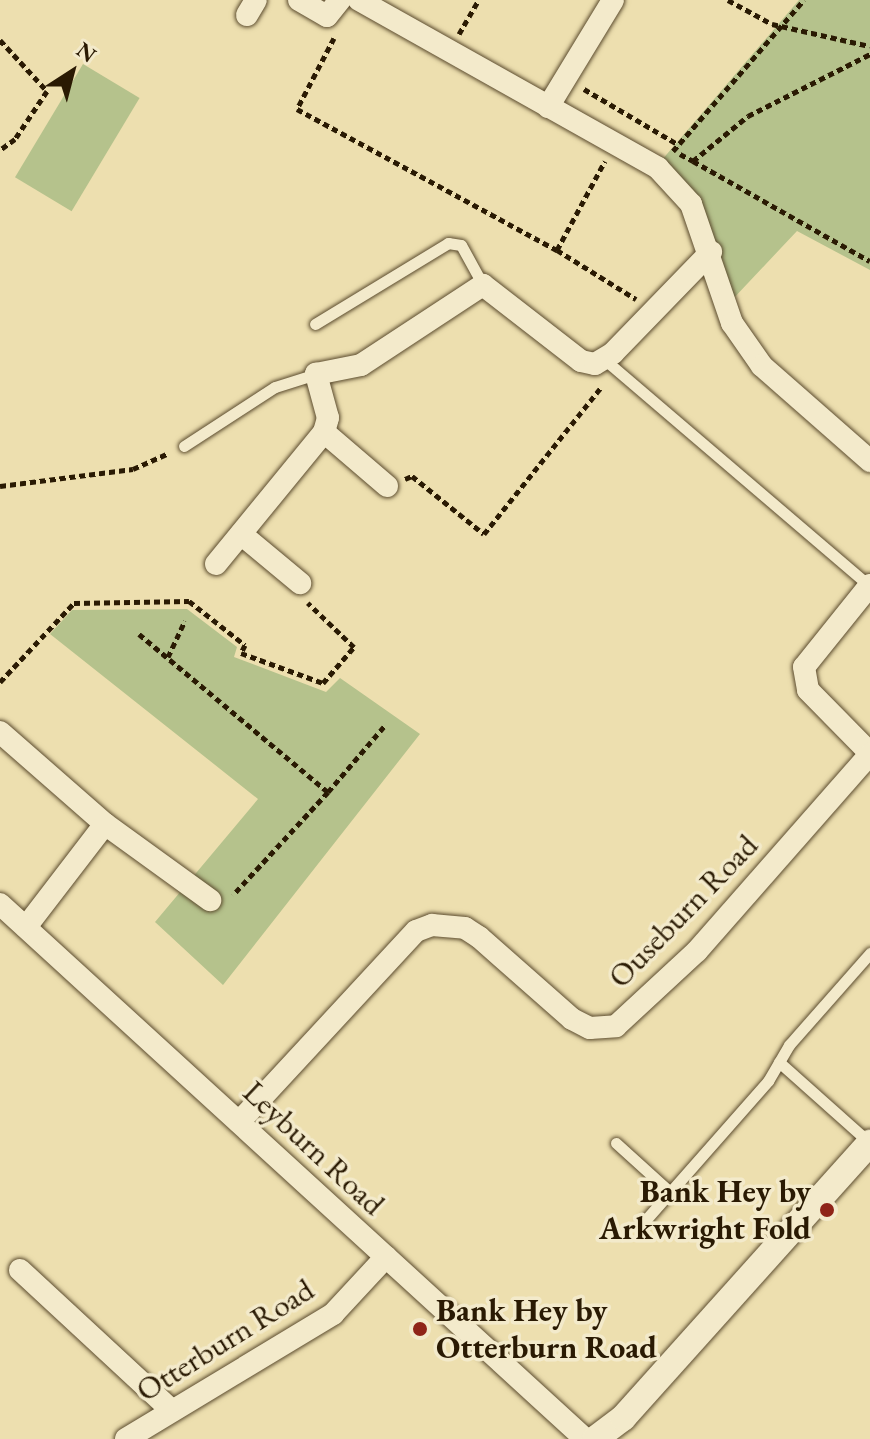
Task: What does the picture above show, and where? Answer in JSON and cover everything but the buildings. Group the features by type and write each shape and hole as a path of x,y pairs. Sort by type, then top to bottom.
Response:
{"street":[{"path":"299,0 335,8"},
{"path":"359,0 658,168 691,204 711,252 732,323 762,366 866,449"},
{"path":"548,107 613,0"},
{"path":"216,564 324,432 328,418 316,374 361,365 483,285 581,361 610,365 653,311 711,252"},
{"path":"324,432 387,486"},
{"path":"241,534 300,583"},
{"path":"870,586 804,667 808,690 822,709 870,753"},
{"path":"0,732 105,824 210,900"},
{"name":"Ouseburn Road","path":"239,1122 416,931 432,925 465,928 479,937 572,1019 590,1028 616,1026 697,951 870,753"},
{"path":"26,927 105,824"},
{"name":"Leyburn Road","path":"0,904 585,1439"},
{"path":"595,1439 623,1418 870,1143"},
{"name":"Otterburn Road","path":"126,1439 333,1314 386,1257"},
{"path":"20,1270 172,1411"}],"lane":[{"path":"315,324 448,243 461,245 483,285"},
{"path":"610,365 870,586"},
{"path":"184,446 275,387 316,374"},
{"path":"642,1224 870,953"},
{"path":"779,1062 870,1143"},
{"path":"616,1143 670,1192"}],"path":[{"path":"449,51 479,0"},
{"path":"728,0 779,26 870,46"},
{"path":"658,168 804,0"},
{"path":"335,8 335,40 297,109 557,250 653,311"},
{"path":"0,40 47,91 15,139 0,150"},
{"path":"693,161 748,116 870,54"},
{"path":"566,78 679,145"},
{"path":"557,250 615,143"},
{"path":"673,151 870,261"},
{"path":"387,486 412,476 484,534 610,365"},
{"path":"0,486 133,469 184,446"},
{"path":"0,682 74,603 189,601 245,645 241,653 323,683 354,647 308,605 300,583"},
{"path":"168,657 185,621"},
{"path":"139,634 328,792"},
{"path":"210,900 230,899 386,724"}],"green space":[{"path":"799,0 870,0 870,270 797,231 732,300 661,161"},
{"path":"83,64 140,98 72,211 15,177"},
{"path":"187,609 237,647 234,657 326,692 340,678 420,734 223,985 155,922 258,799 50,634 72,610"}],"place":[{"name":"Bank Hey by Arkwright Fold","path":"827,1210"},
{"name":"Bank Hey by Otterburn Road","path":"420,1329"}]}
